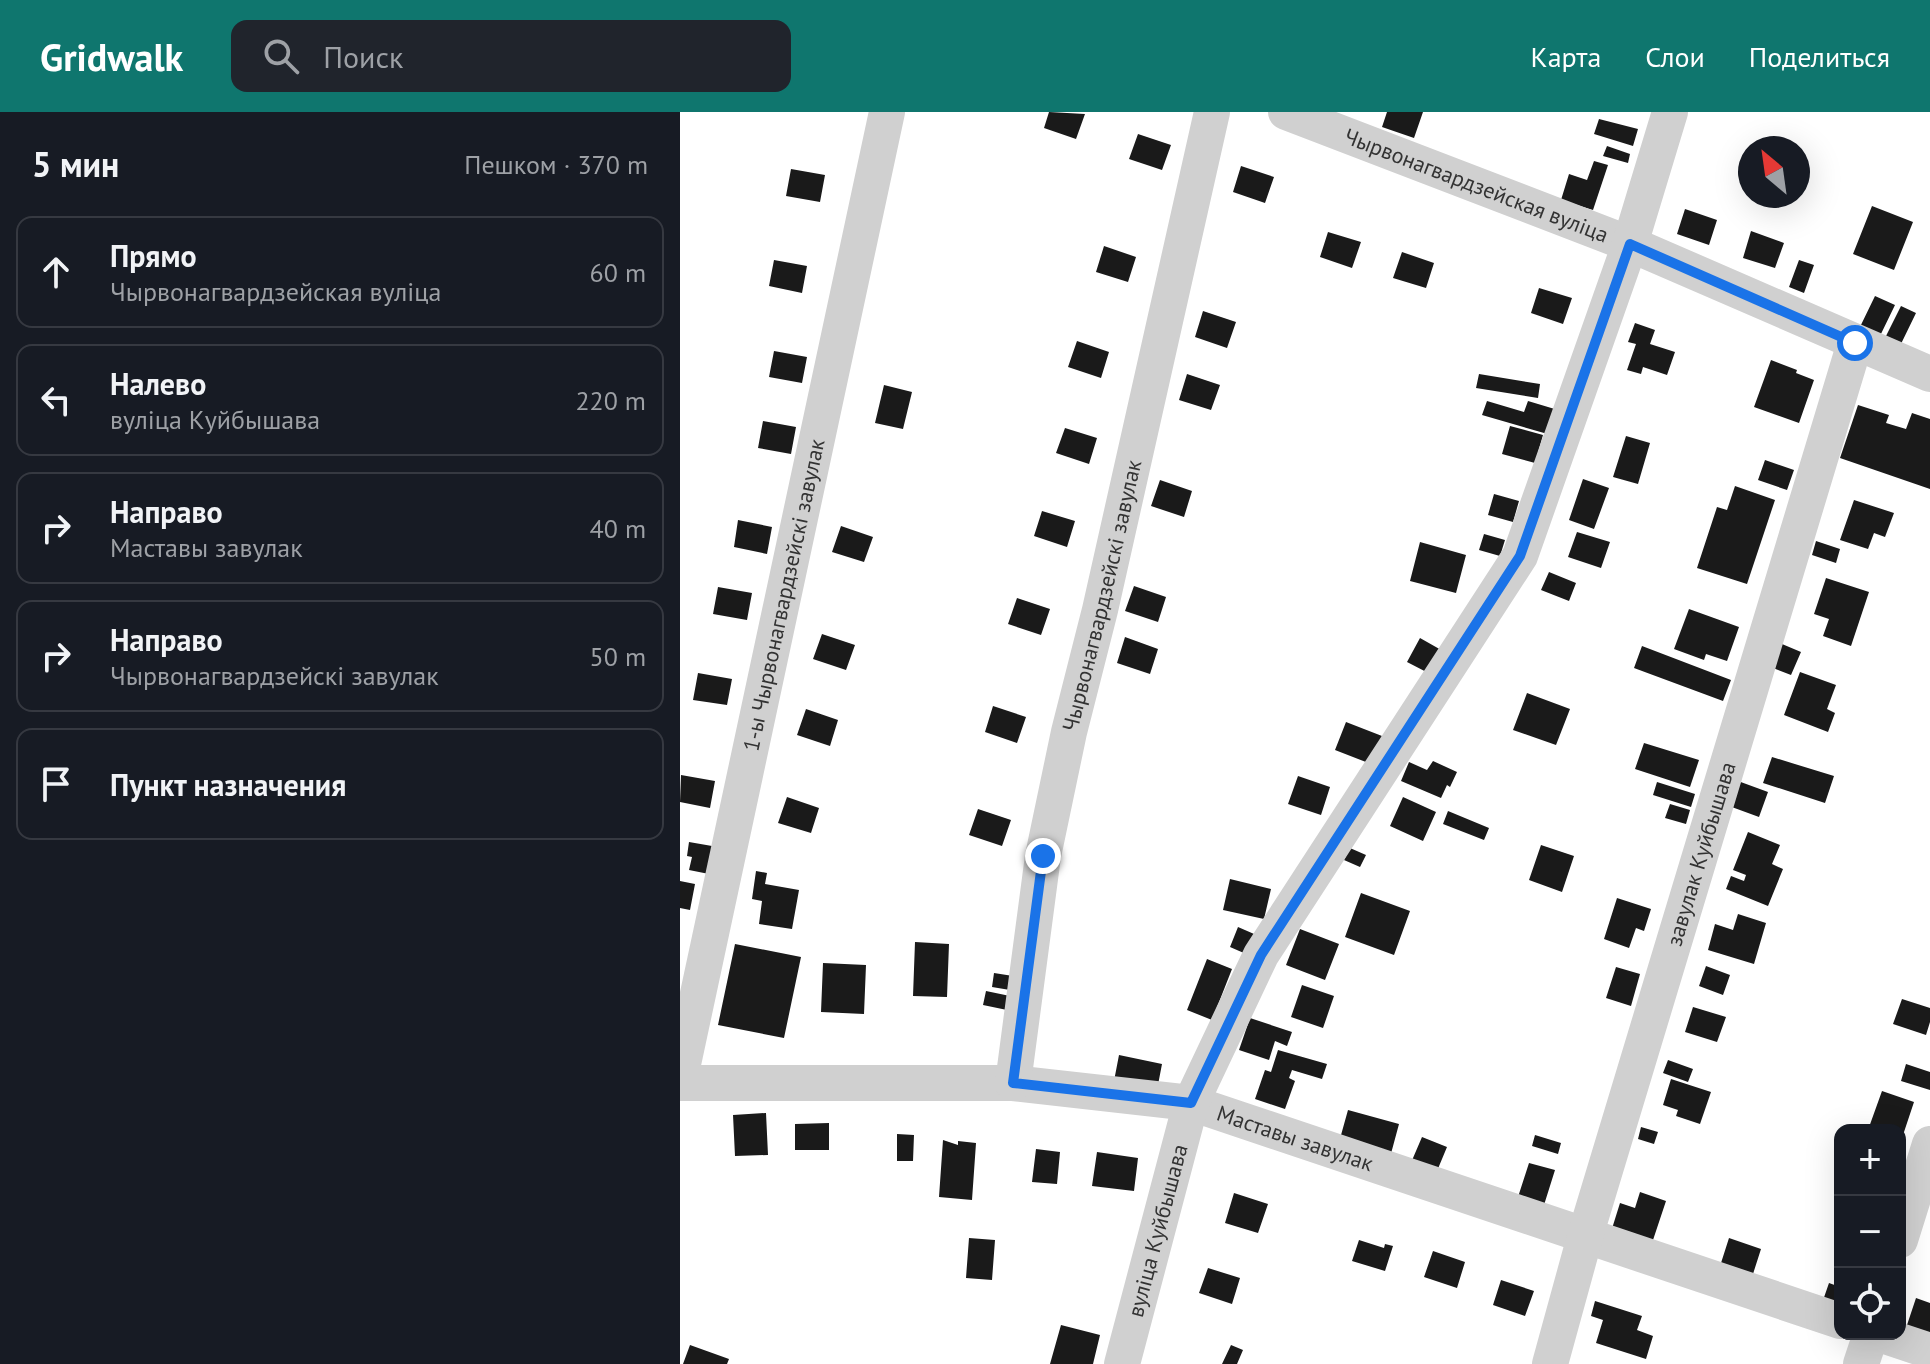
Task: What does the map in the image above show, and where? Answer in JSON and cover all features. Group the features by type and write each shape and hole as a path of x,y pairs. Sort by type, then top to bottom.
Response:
{"street":[{"name":"1-ы Чырвонагвардзейскі завулак","path":"680,1081 887,112"},
{"name":"Чырвонагвардзейскі завулак","path":"1013,1083 1043,856 1212,112"},
{"name":"Чырвонагвардзейская вуліца","path":"1286,112 1630,244 1930,374"},
{"name":"вуліца Куйбышава","path":"1122,1364 1191,1103 1261,955 1520,556 1630,244 1670,112"},
{"name":"завулак Куйбышава","path":"1550,1364 1586,1233 1855,343"},
{"name":"Маставы завулак","path":"680,1081 1013,1083 1191,1103 1586,1233 1834,1319"},
{"path":"1906,1221 1930,1144"},
{"path":"1861,1364 1869,1340"},
{"path":"1897,1340 1930,1351"}],"building":[{"path":"1049,112 1085,114 1076,139 1044,128"},
{"path":"1387,112 1423,112 1414,138 1382,127"},
{"path":"1599,119 1638,129 1633,146 1594,134"},
{"path":"1138,134 1171,145 1162,170 1129,159"},
{"path":"1607,146 1630,154 1628,163 1603,156"},
{"path":"1594,161 1608,165 1593,210 1561,200 1569,174 1587,180"},
{"path":"1241,166 1274,177 1265,203 1233,192"},
{"path":"791,169 825,175 820,202 786,196"},
{"path":"1872,206 1913,222 1894,270 1853,254"},
{"path":"1685,209 1717,220 1709,245 1677,234"},
{"path":"1751,231 1784,243 1775,268 1743,258"},
{"path":"1328,232 1361,242 1352,268 1320,257"},
{"path":"1104,246 1136,257 1128,282 1096,272"},
{"path":"1402,252 1434,263 1426,288 1393,278"},
{"path":"774,260 807,266 802,293 769,286"},
{"path":"1799,260 1814,265 1804,293 1789,287"},
{"path":"1539,288 1572,298 1563,324 1531,313"},
{"path":"1875,296 1895,305 1879,338 1859,329"},
{"path":"1901,306 1916,313 1899,348 1884,340"},
{"path":"1203,311 1236,322 1227,348 1195,337"},
{"path":"1635,323 1655,330 1650,344 1675,352 1667,375 1643,367 1641,374 1627,370 1636,344 1628,342"},
{"path":"1077,341 1109,352 1101,378 1068,367"},
{"path":"774,351 807,357 802,383 769,377"},
{"path":"1771,360 1814,380 1799,423 1754,407"},
{"path":"1187,374 1220,385 1211,410 1179,400"},
{"path":"1479,374 1540,384 1538,398 1476,388"},
{"path":"884,385 912,392 903,429 875,423"},
{"path":"1487,401 1524,412 1528,401 1558,410 1551,435 1482,415"},
{"path":"1858,405 1889,415 1886,423 1906,429 1912,413 1930,419 1930,489 1840,458"},
{"path":"763,421 796,427 791,454 758,448"},
{"path":"1510,426 1543,435 1535,463 1502,454"},
{"path":"1065,428 1097,438 1089,464 1056,453"},
{"path":"1626,436 1650,443 1638,484 1613,477"},
{"path":"1765,460 1794,470 1787,490 1758,480"},
{"path":"1583,479 1609,488 1594,529 1569,520"},
{"path":"1160,480 1192,491 1184,517 1151,506"},
{"path":"1735,486 1775,500 1747,584 1697,568 1717,507 1727,510"},
{"path":"1494,494 1519,501 1513,522 1488,515"},
{"path":"1854,500 1894,513 1885,537 1874,533 1868,549 1840,540"},
{"path":"1042,511 1075,521 1067,547 1034,536"},
{"path":"738,520 772,527 767,554 734,547"},
{"path":"841,526 873,537 864,562 832,552"},
{"path":"1577,532 1610,542 1601,568 1568,557"},
{"path":"1484,534 1505,540 1500,556 1479,550"},
{"path":"1816,541 1840,549 1836,563 1812,555"},
{"path":"1420,542 1466,555 1456,593 1410,581"},
{"path":"1549,572 1576,583 1569,601 1541,590"},
{"path":"1826,578 1869,592 1851,646 1823,636 1829,619 1814,614"},
{"path":"1134,586 1166,597 1158,622 1125,611"},
{"path":"718,587 752,593 747,620 713,614"},
{"path":"1017,598 1050,609 1041,635 1008,624"},
{"path":"1689,609 1739,627 1727,661 1706,654 1704,660 1674,649"},
{"path":"822,634 855,645 846,670 813,659"},
{"path":"1125,637 1158,649 1150,674 1117,663"},
{"path":"1420,638 1450,655 1438,678 1407,662"},
{"path":"1782,644 1801,652 1791,675 1773,668"},
{"path":"1642,646 1731,680 1723,701 1634,668"},
{"path":"1800,672 1836,685 1827,709 1835,713 1828,732 1784,715"},
{"path":"698,673 732,679 727,705 693,700"},
{"path":"1527,693 1570,709 1556,745 1513,730"},
{"path":"993,706 1026,717 1017,743 985,732"},
{"path":"806,709 838,720 830,746 797,735"},
{"path":"1346,722 1382,736 1371,764 1335,750"},
{"path":"1644,743 1699,760 1690,787 1635,769"},
{"path":"1772,757 1834,776 1825,803 1763,783"},
{"path":"1433,761 1457,772 1441,798 1401,781 1409,762 1427,770"},
{"path":"681,775 715,781 710,808 680,802"},
{"path":"1298,776 1330,787 1321,815 1288,804"},
{"path":"1738,781 1768,792 1759,817 1729,806"},
{"path":"1657,782 1695,794 1691,807 1653,795"},
{"path":"787,797 819,808 811,833 778,823"},
{"path":"1403,797 1436,812 1423,841 1390,826"},
{"path":"1670,804 1690,810 1686,824 1665,818"},
{"path":"978,809 1011,820 1002,846 969,835"},
{"path":"1448,811 1489,828 1484,840 1443,824"},
{"path":"1748,832 1780,845 1772,864 1783,869 1768,906 1726,889 1731,876 1744,881 1746,875 1733,870"},
{"path":"689,842 712,846 709,874 689,870 692,857 687,856"},
{"path":"1541,845 1574,856 1562,892 1529,880"},
{"path":"1350,848 1366,855 1360,867 1344,860"},
{"path":"756,871 767,873 765,884 799,890 792,929 759,924 762,901 752,899"},
{"path":"1230,879 1271,889 1264,919 1223,910"},
{"path":"680,881 695,884 690,910 680,908"},
{"path":"1361,893 1410,911 1394,955 1345,937"},
{"path":"1617,898 1651,909 1644,931 1636,928 1629,948 1604,939"},
{"path":"1738,914 1766,923 1754,964 1708,950 1715,924 1733,930"},
{"path":"1238,927 1261,937 1253,957 1230,947"},
{"path":"1300,929 1339,944 1325,980 1286,965"},
{"path":"915,942 949,944 947,997 913,996"},
{"path":"735,944 801,957 784,1038 718,1025"},
{"path":"1207,959 1232,969 1212,1020 1187,1010"},
{"path":"823,963 866,965 864,1014 821,1012"},
{"path":"1706,966 1730,975 1723,995 1699,986"},
{"path":"1616,967 1640,974 1631,1006 1606,998"},
{"path":"994,973 1013,976 1010,990 992,987"},
{"path":"1302,985 1334,996 1323,1028 1291,1017"},
{"path":"986,991 1010,996 1007,1010 983,1005"},
{"path":"1902,999 1930,1008 1926,1035 1893,1024"},
{"path":"1693,1007 1726,1017 1717,1042 1685,1032"},
{"path":"1250,1018 1292,1032 1287,1046 1275,1041 1269,1060 1239,1050"},
{"path":"1278,1050 1327,1064 1322,1079 1292,1070 1289,1078 1295,1081 1285,1109 1255,1099 1265,1070 1271,1072"},
{"path":"1119,1055 1162,1064 1157,1090 1114,1081"},
{"path":"1668,1060 1693,1069 1688,1082 1663,1073"},
{"path":"1906,1064 1930,1072 1930,1090 1901,1081"},
{"path":"1671,1079 1711,1092 1700,1124 1676,1116 1678,1110 1663,1105"},
{"path":"1882,1091 1914,1102 1906,1126 1870,1124"},
{"path":"1348,1110 1399,1124 1389,1161 1336,1153"},
{"path":"766,1113 768,1155 735,1156 733,1115"},
{"path":"829,1123 829,1150 795,1150 795,1124"},
{"path":"1641,1127 1658,1132 1654,1144 1638,1139"},
{"path":"897,1134 914,1135 913,1161 897,1161"},
{"path":"1535,1135 1561,1143 1558,1154 1532,1146"},
{"path":"1422,1137 1447,1147 1432,1183 1407,1172"},
{"path":"943,1140 958,1145 958,1141 976,1143 972,1200 939,1197"},
{"path":"1036,1149 1060,1152 1057,1184 1032,1182"},
{"path":"1097,1152 1138,1158 1134,1191 1092,1186"},
{"path":"1529,1163 1555,1170 1544,1205 1518,1197"},
{"path":"1640,1192 1666,1201 1652,1243 1610,1235 1620,1203 1635,1208"},
{"path":"1234,1193 1268,1204 1258,1233 1225,1223"},
{"path":"969,1238 995,1240 992,1280 966,1278"},
{"path":"1729,1238 1761,1249 1753,1274 1721,1263"},
{"path":"1359,1240 1384,1248 1385,1244 1393,1246 1385,1271 1352,1261"},
{"path":"1433,1251 1465,1262 1457,1288 1424,1277"},
{"path":"1208,1268 1240,1278 1232,1304 1199,1293"},
{"path":"1501,1280 1534,1291 1525,1316 1493,1305"},
{"path":"1829,1283 1834,1285 1834,1313 1820,1309"},
{"path":"1916,1298 1930,1303 1930,1343 1906,1335"},
{"path":"1595,1301 1642,1316 1637,1330 1653,1336 1646,1359 1596,1343 1603,1320 1591,1316"},
{"path":"1061,1325 1100,1335 1093,1364 1050,1364"},
{"path":"690,1345 729,1359 727,1364 683,1364"},
{"path":"1231,1345 1243,1350 1237,1364 1222,1364"}],"route":[{"path":"1043,856 1013,1083 1191,1103 1261,955 1520,556 1630,244 1855,343"}]}
